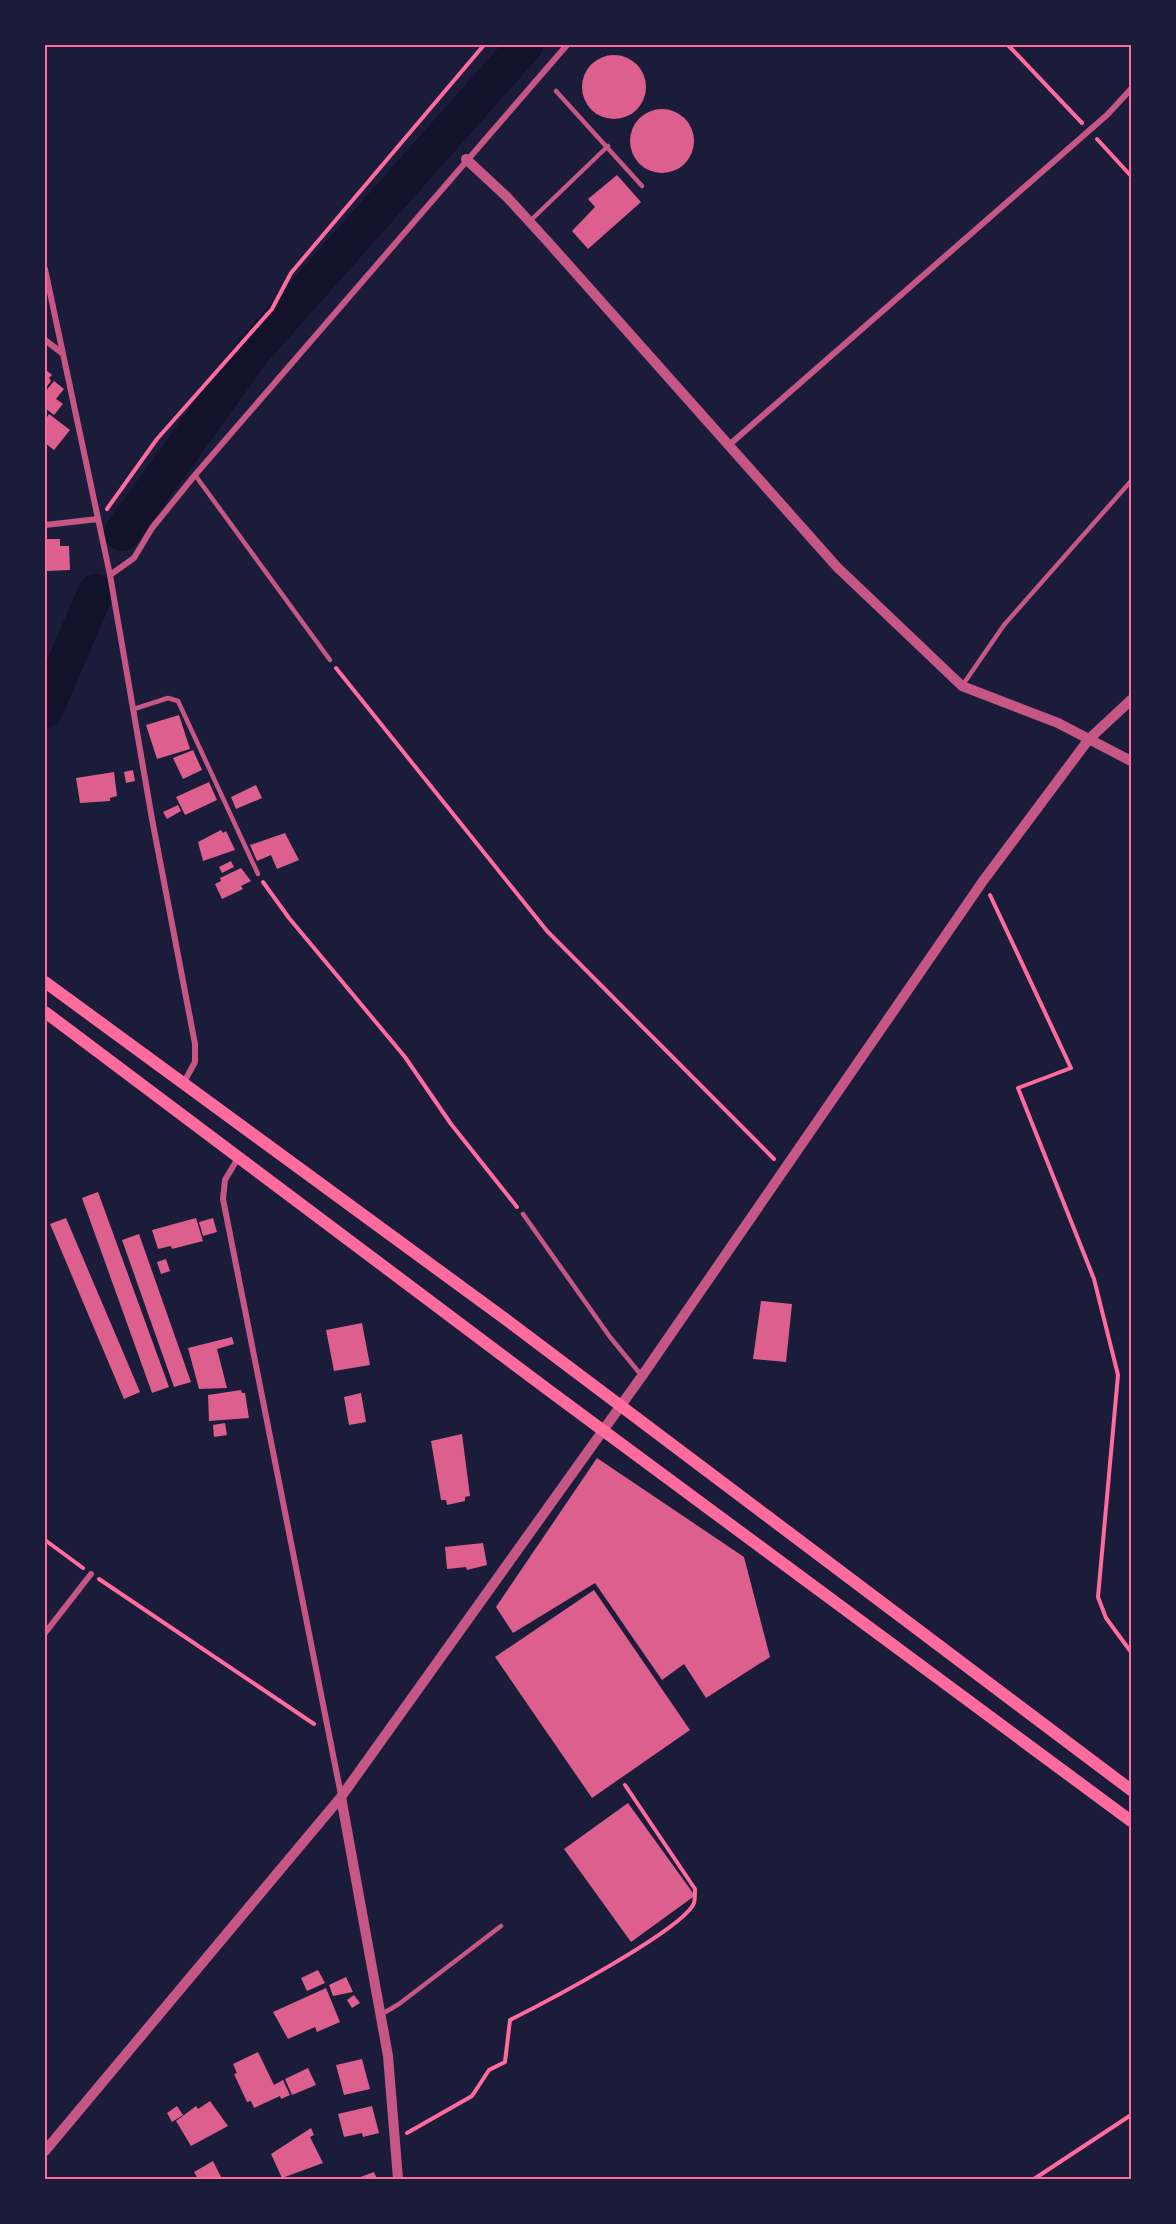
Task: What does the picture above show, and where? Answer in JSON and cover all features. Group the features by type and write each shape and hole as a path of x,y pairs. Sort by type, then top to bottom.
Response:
{"main road":[{"path":"45,982 620,1406 1131,1790"},
{"path":"45,1012 1131,1821"}],"street":[{"path":"110,575 134,558 152,528 195,475 567,45"},
{"path":"729,445 1090,131 1131,88"},
{"path":"466,159 530,221 837,567 962,686 1058,723 1131,761"},
{"path":"45,268 110,575 195,1044 195,1062 182,1084"},
{"path":"45,340 62,353"},
{"path":"45,525 98,519"},
{"path":"45,2151 341,1797 642,1376 983,880 1089,739 1131,700"},
{"path":"238,1157 225,1180 223,1199 382,2014 396,2139 398,2179"},
{"path":"45,1633 92,1574"}],"lane":[{"path":"556,91 642,186"},
{"path":"530,221 608,146"},
{"path":"195,475 330,660"},
{"path":"962,686 1004,625 1131,481"},
{"path":"134,709 168,698 178,701 258,874"},
{"path":"523,1214 610,1337 642,1376"},
{"path":"382,2014 399,2004 501,1926"}],"path":[{"path":"98,519 157,439 266,316 291,273 484,45"},
{"path":"1008,45 1131,176"},
{"path":"330,660 547,931 783,1168"},
{"path":"258,874 289,918 405,1057 451,1124 523,1214"},
{"path":"983,880 1071,1068 1018,1088 1094,1279 1118,1375 1098,1597 1106,1618 1131,1652"},
{"path":"45,1540 329,1734"},
{"path":"396,2139 472,2096 489,2070 505,2062 510,2020 580,1985 673,1923 693,1904 696,1889 625,1785"},
{"path":"1034,2179 1131,2115"}],"building":[{"path":"614,55 632,61 640,69 646,87 640,105 632,113 614,119 596,113 588,105 582,87 588,69 596,61"},
{"path":"662,109 680,115 688,123 694,141 688,159 680,167 662,173 644,167 636,159 630,141 636,123 644,115"},
{"path":"617,175 641,202 588,249 572,231 595,207 588,199"},
{"path":"45,369 52,375 45,389"},
{"path":"54,381 64,389 56,399 63,404 54,415 45,408 45,392"},
{"path":"49,414 70,430 54,450 45,443 45,420"},
{"path":"45,539 60,539 60,546 69,546 70,570 45,571"},
{"path":"179,715 190,749 157,759 146,725"},
{"path":"193,750 202,770 183,779 173,758"},
{"path":"133,770 135,781 126,783 124,772"},
{"path":"114,772 117,796 110,798 110,801 80,803 76,778"},
{"path":"209,782 217,800 185,815 176,797"},
{"path":"256,785 262,798 236,809 231,797"},
{"path":"178,805 181,811 167,819 163,812"},
{"path":"221,830 223,833 226,831 235,850 203,861 198,842"},
{"path":"285,833 299,860 277,869 271,855 257,861 250,845"},
{"path":"231,861 234,867 222,873 219,867"},
{"path":"241,868 251,881 241,886 243,889 222,899 215,884 221,881 220,878"},
{"path":"98,1192 169,1387 152,1393 82,1198"},
{"path":"66,1218 140,1392 124,1399 50,1224"},
{"path":"196,1218 203,1241 172,1249 171,1246 158,1249 152,1230"},
{"path":"213,1218 217,1232 203,1236 199,1222"},
{"path":"139,1234 191,1382 174,1387 122,1240"},
{"path":"166,1259 170,1271 161,1274 157,1262"},
{"path":"761,1301 792,1304 786,1362 753,1359"},
{"path":"362,1323 370,1365 334,1371 326,1330"},
{"path":"232,1337 234,1344 217,1349 227,1388 199,1389 188,1348"},
{"path":"241,1390 245,1393 249,1418 209,1421 208,1395"},
{"path":"361,1393 366,1422 349,1425 344,1397"},
{"path":"225,1423 227,1435 214,1437 213,1425"},
{"path":"462,1434 470,1496 465,1497 465,1501 447,1505 446,1500 441,1500 431,1441"},
{"path":"597,1458 744,1557 770,1657 706,1698 684,1664 662,1680 595,1583 513,1633 496,1607"},
{"path":"483,1543 487,1565 467,1570 466,1567 447,1569 445,1547"},
{"path":"594,1590 690,1730 592,1798 495,1657"},
{"path":"628,1803 693,1893 693,1897 631,1942 564,1849"},
{"path":"318,1970 325,1983 307,1991 301,1978"},
{"path":"346,1977 353,1992 333,1996 329,1985"},
{"path":"326,1988 340,2022 317,2032 315,2027 288,2039 273,2012"},
{"path":"354,1995 360,2003 352,2008 347,2000"},
{"path":"258,2052 274,2085 283,2080 290,2095 281,2099 280,2096 254,2108 251,2101 247,2102 234,2074 237,2073 233,2064"},
{"path":"362,2059 370,2089 344,2095 336,2065"},
{"path":"308,2068 316,2085 292,2095 285,2079"},
{"path":"210,2101 228,2126 191,2146 176,2121 196,2106 198,2109"},
{"path":"177,2106 183,2115 172,2122 167,2113"},
{"path":"372,2106 379,2133 363,2137 362,2133 344,2137 338,2114"},
{"path":"311,2128 314,2135 310,2137 323,2163 282,2178 271,2154"},
{"path":"213,2161 222,2179 198,2179 194,2172"},
{"path":"374,2172 377,2179 355,2179"}],"waterway":[{"path":"122,533 253,351 525,45"},
{"path":"45,710 96,592"}]}
